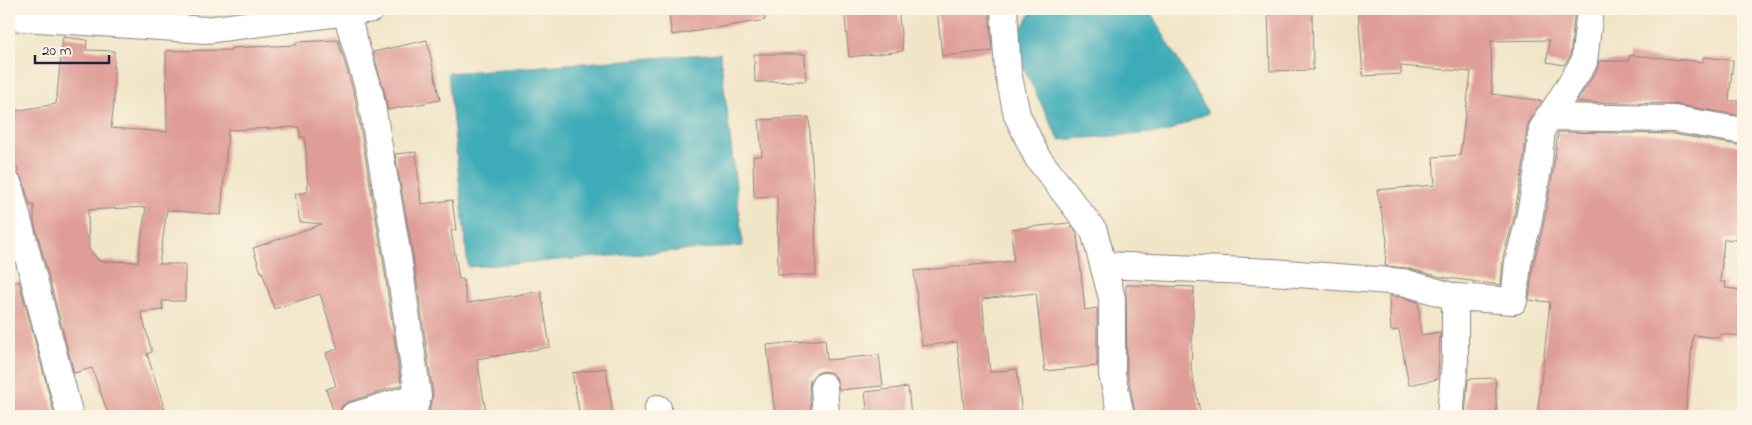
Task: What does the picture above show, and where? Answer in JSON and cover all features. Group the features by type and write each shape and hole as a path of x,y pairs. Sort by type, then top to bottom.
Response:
{"street":[{"path":"9,17 206,30 372,9"},
{"path":"1004,9 1008,72 1017,115 1037,157 1094,231 1112,298 1112,374 1122,416"},
{"path":"1103,265 1272,272 1403,282 1454,297 1514,301 1518,262 1528,224 1538,170 1542,129 1584,62 1590,9"},
{"path":"346,13 370,94 398,257 415,406 354,416"},
{"path":"1548,117 1674,119 1743,131"},
{"path":"9,185 70,416"},
{"path":"1450,416 1455,360 1454,297"},
{"path":"824,386 826,416"}],"water":[{"path":"1034,9 1149,9 1208,113 1167,132 1059,140 1011,43"},
{"path":"720,53 743,246 468,267 448,73"}],"building":[{"path":"668,9 764,9 765,20 672,35"},
{"path":"844,9 898,9 903,51 849,57"},
{"path":"937,9 989,9 992,51 942,56"},
{"path":"1268,9 1312,9 1313,70 1270,71"},
{"path":"1358,9 1575,9 1570,57 1564,65 1547,62 1549,40 1491,41 1492,94 1542,101 1535,110 1527,127 1523,168 1513,221 1503,258 1501,285 1441,277 1407,268 1385,266 1387,240 1377,190 1435,185 1433,157 1460,155 1471,72 1401,66 1401,74 1363,76"},
{"path":"63,37 87,40 86,50 114,51 114,102 111,128 167,132 166,51 231,50 231,48 296,45 296,42 338,40 355,97 383,259 401,385 348,402 342,406 338,416 335,416 326,389 336,386 326,353 338,349 320,294 274,309 253,248 322,224 300,222 295,194 308,192 305,137 300,137 299,127 228,130 221,215 167,210 159,264 185,264 185,301 162,301 163,310 141,312 152,352 147,354 167,416 109,416 92,368 74,373 34,221 34,205 30,205 17,167 11,168 9,155 9,112 56,104","holes":["146,207 138,262 99,261 89,249 88,210"]},
{"path":"427,40 440,100 388,110 373,52"},
{"path":"754,54 805,54 806,81 755,82"},
{"path":"1630,55 1703,62 1703,57 1733,60 1729,101 1743,101 1743,116 1674,104 1576,102 1597,70 1599,61 1629,61"},
{"path":"809,117 815,209 816,275 778,275 777,196 754,197 753,156 762,156 759,120"},
{"path":"1558,132 1673,134 1743,146 1743,240 1724,239 1720,282 1726,282 1725,288 1743,290 1743,336 1720,334 1720,338 1693,335 1685,416 1537,416 1550,302 1529,300 1533,265 1543,227 1553,173"},
{"path":"416,152 421,204 452,200 456,230 451,230 459,279 463,279 467,303 541,291 550,347 477,359 486,413 463,416 428,416 433,394 413,255 395,154"},
{"path":"1069,223 1077,234 1085,310 1097,308 1097,366 1045,371 1036,293 982,299 990,372 1017,369 1022,416 965,416 957,342 922,346 914,271 1014,261 1011,229"},
{"path":"19,281 55,416 9,416 9,284"},
{"path":"1126,285 1194,287 1191,369 1201,416 1159,416 1158,411 1136,416 1127,372"},
{"path":"1389,296 1418,302 1421,335 1440,332 1438,379 1409,385 1399,330 1391,331"},
{"path":"825,339 827,360 879,355 883,386 839,390 836,377 830,372 823,371 815,374 810,380 811,416 775,416 767,345"},
{"path":"606,368 613,416 580,416 572,373"},
{"path":"1495,378 1497,416 1465,416 1468,379"},
{"path":"908,387 911,416 868,416 865,392"}]}
